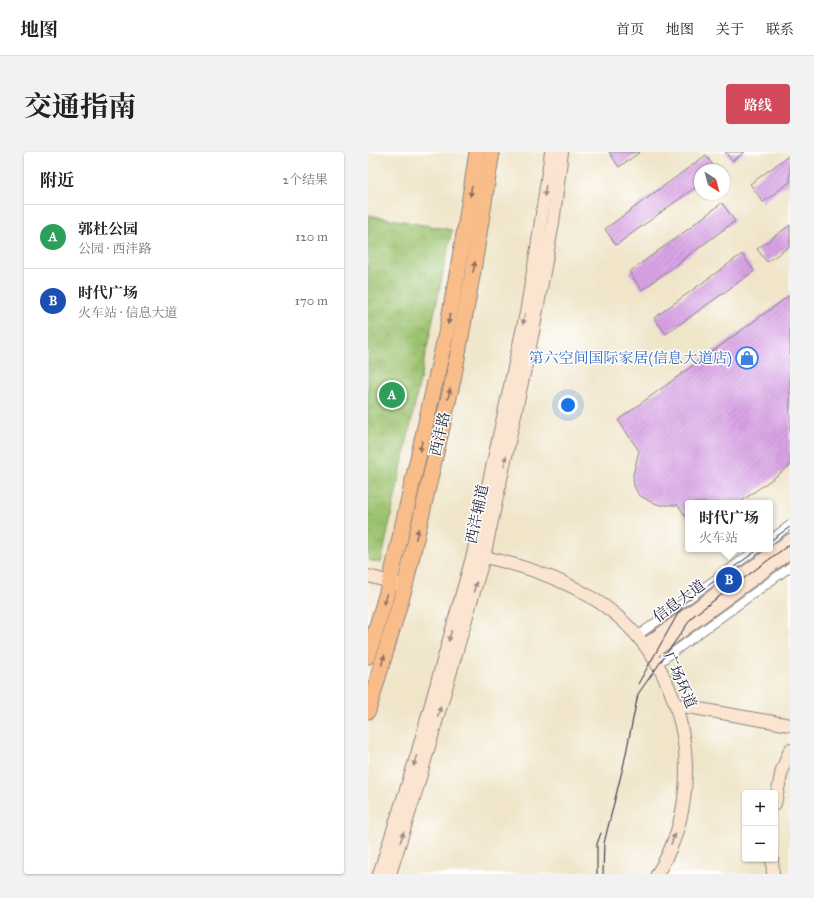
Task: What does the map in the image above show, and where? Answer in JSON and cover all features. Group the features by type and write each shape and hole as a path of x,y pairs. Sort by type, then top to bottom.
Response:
{"highway":[{"name":"西沣路","path":"368,656 390,582 448,325 477,152"},
{"name":"西沣路","path":"368,711 405,586 453,380 473,271 492,152"}],"street":[{"name":"西沣辅道","path":"379,874 478,555 526,313 551,152"},
{"name":"西沣辅道","path":"390,874 415,795 478,555 533,332 553,223 562,152"},
{"path":"773,538 790,525"},
{"name":"信息大道","path":"644,645 790,540"},
{"path":"644,645 753,552"},
{"name":"信息大道","path":"644,645 790,552"},
{"name":"广场环道","path":"478,555 552,577 570,585 598,601 615,615 644,645 658,664 677,705 684,740 686,766 684,801 674,837 660,874"},
{"path":"658,664 790,567"},
{"path":"368,576 405,586"},
{"path":"677,705 790,725"},
{"path":"778,790 782,770 790,750"},
{"path":"772,862 773,874"}],"green space":[{"path":"368,215 452,230 381,563 368,560"}],"building":[{"path":"609,152 640,152 619,167"},
{"path":"725,152 745,152 732,161"},
{"path":"706,155 712,164 694,164 694,188 616,245 605,229"},
{"path":"790,155 790,182 763,202 750,184"},
{"path":"722,203 735,221 642,290 629,272"},
{"path":"790,225 790,246 767,262 757,249"},
{"path":"742,254 754,271 666,334 654,318"},
{"name":"第六空间国际家居(信息大道店)","path":"790,295 790,466 743,500 685,500 685,516 678,505 660,505 639,495 634,486 633,475 639,451 618,420"}],"tram line":[{"path":"773,539 790,527"},
{"path":"603,874 604,843 624,763 638,694 693,616 790,544"},
{"path":"638,684 684,603 755,552"},
{"path":"597,874 597,844 601,833"}],"place":[{"name":"第六空间国际家居(信息大道店)","path":"747,358"},
{"name":"郭杜公园","path":"392,395"},
{"name":"时代广场","path":"729,580"}]}
